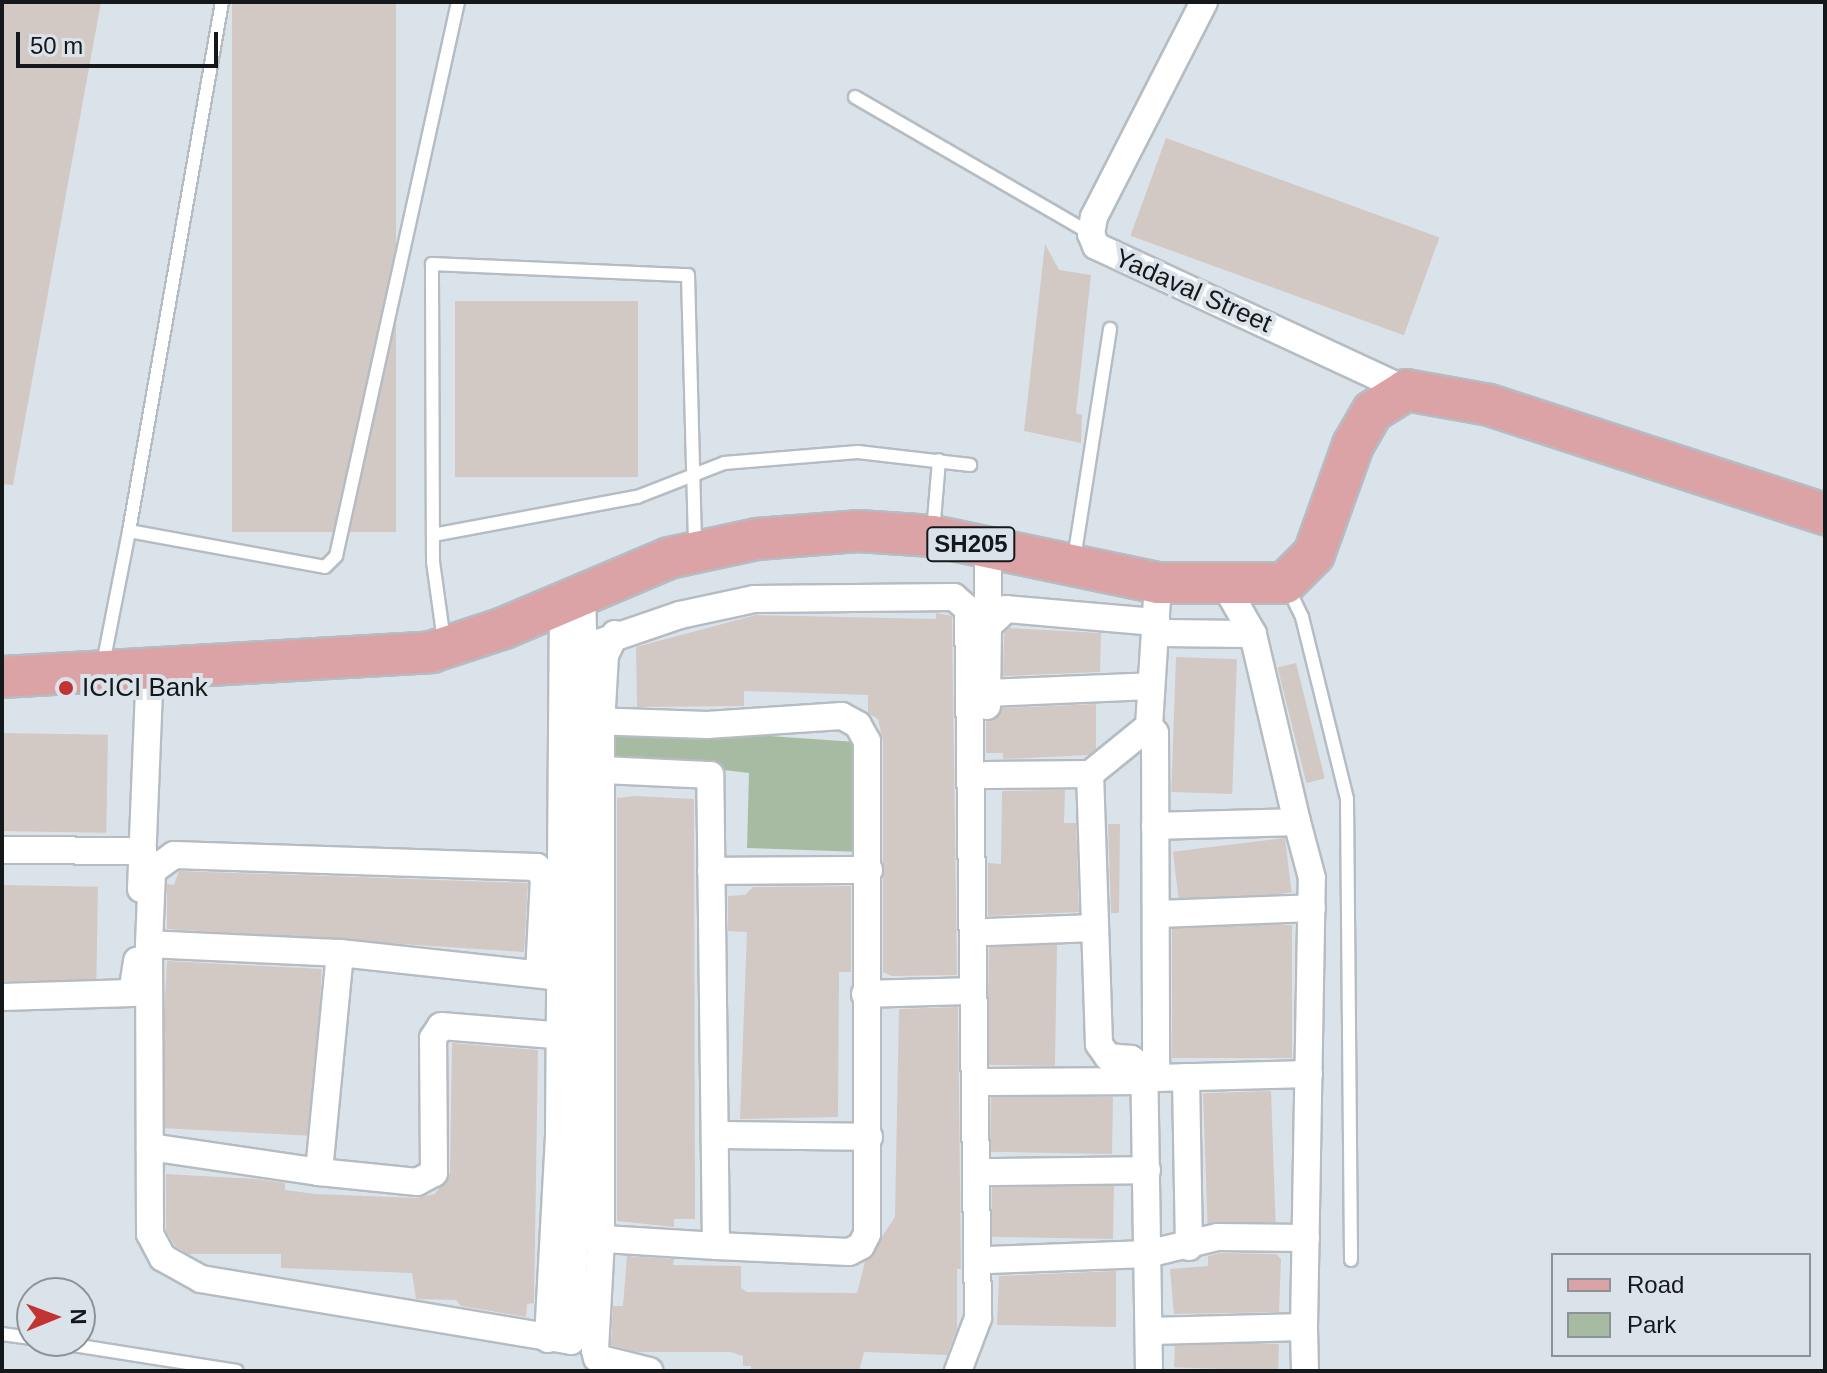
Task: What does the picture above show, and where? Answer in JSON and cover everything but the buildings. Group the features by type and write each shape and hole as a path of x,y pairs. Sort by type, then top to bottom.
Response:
{"main road":[{"path":"1285,583 1314,554 1353,445 1373,411 1406,390 1489,405 1825,514"},
{"name":"SH205","path":"2,677 102,668 444,648 572,601 669,558 757,539 858,531 933,536 1073,565 1156,613 1226,587 1285,583"}],"street":[{"name":"Yadaval Street","path":"1204,2 1110,183 1091,234 1111,256 1406,390"},
{"path":"988,547 989,1335"},
{"path":"1226,587 1253,634 1312,878 1305,1371"},
{"path":"573,652 615,634 754,599 954,597 964,603 969,617 978,1318 958,1371"},
{"path":"572,601 583,770 578,1238 571,1341 201,1279 163,1258 150,1234 149,944 152,871 174,855 537,867 544,878 560,972 578,1238 597,1358 649,1371"},
{"path":"988,626 1006,609 1156,613 1253,634"},
{"path":"1156,613 1149,726 1155,733 1159,914 1156,1078 1309,1074"},
{"path":"560,972 583,770 582,721 615,634"},
{"path":"2,997 132,993 143,851 150,665"},
{"path":"987,693 1151,686"},
{"path":"578,1238 849,1252 861,1246 868,1220 869,1137 865,994 869,870 867,741 851,719 582,721"},
{"path":"987,775 1090,774 1149,726"},
{"path":"583,770 710,775 716,1246"},
{"path":"1090,774 1099,1044 1108,1057 1140,1064 1145,1081 1149,1371"},
{"path":"1155,826 1297,822"},
{"path":"2,850 143,851"},
{"path":"711,871 869,870"},
{"path":"1159,914 1312,908"},
{"path":"987,932 1095,928"},
{"path":"149,944 340,953 560,972"},
{"path":"319,1172 340,953"},
{"path":"865,994 973,991"},
{"path":"150,1147 319,1172 426,1180 434,1173 436,1160 436,1030 450,1024 562,1036"},
{"path":"540,1338 541,1263 562,1036"},
{"path":"1186,1077 1189,1247"},
{"path":"987,1082 1145,1081"},
{"path":"715,1135 869,1137"},
{"path":"988,1172 1147,1170"},
{"path":"988,1260 1147,1254 1189,1247 1218,1237 1306,1238"},
{"path":"1150,1331 1304,1327"}],"lane":[{"path":"102,668 222,2"},
{"path":"129,531 325,567 336,556 458,2"},
{"path":"855,97 1091,234"},
{"path":"444,648 433,535 432,264 688,275 695,552"},
{"path":"1073,565 1110,329"},
{"path":"433,535 637,497 694,472 724,463 858,452 970,465"},
{"path":"933,536 939,460"},
{"path":"1285,583 1302,617 1347,799 1351,1260"},
{"path":"96,1349 237,1371"}],"green space":[{"path":"607,725 856,742 863,852 747,848 749,773 614,757"}],"place":[{"name":"ICICI Bank","path":"66,688"}]}
